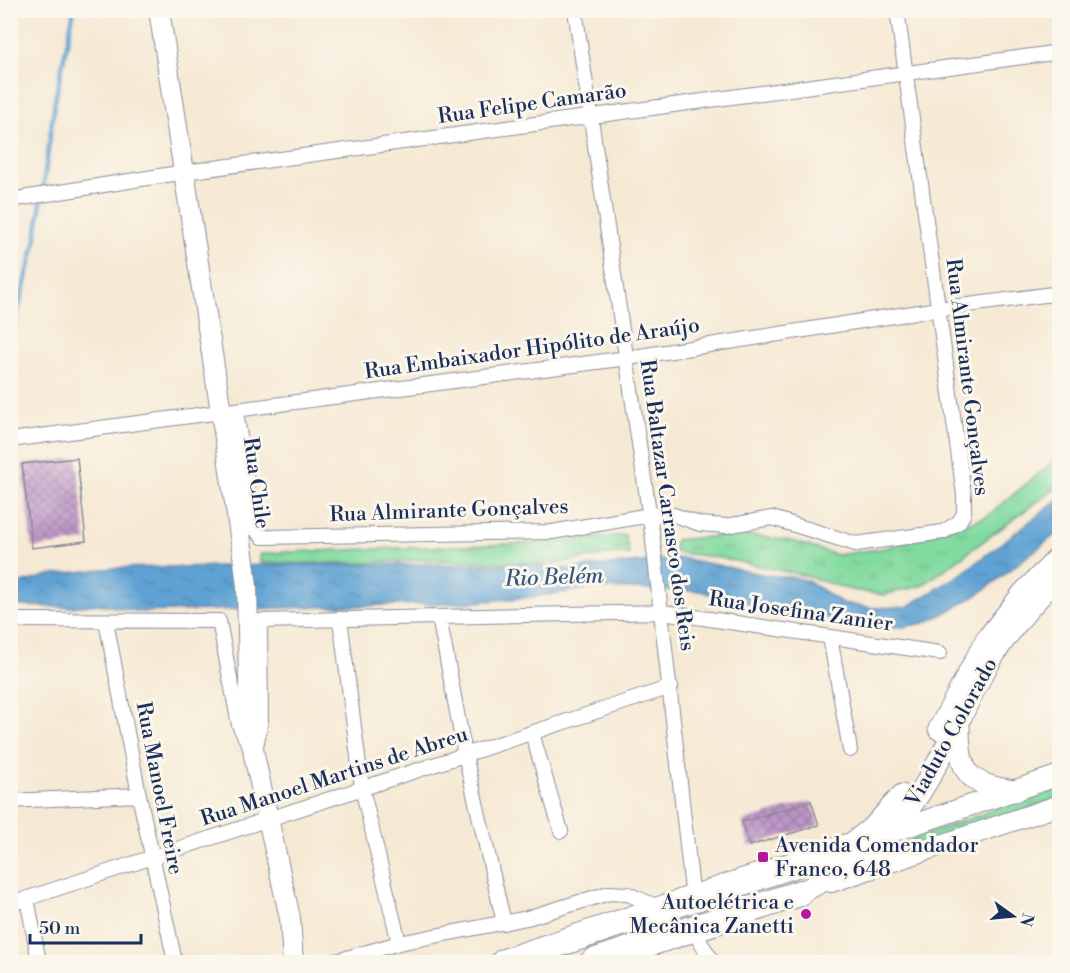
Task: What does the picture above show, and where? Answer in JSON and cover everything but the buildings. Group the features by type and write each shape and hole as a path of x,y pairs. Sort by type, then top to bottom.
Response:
{"highway":[{"path":"504,963 847,847"},
{"path":"593,963 643,953 692,929 800,893"}],"main road":[{"name":"Rua Chile","path":"159,10 185,172 229,412 236,500 247,587 248,700 254,755 290,918 293,963"},
{"name":"Viaduto Colorado","path":"847,847 874,826 901,797 921,764 986,640 1024,591 1059,556"},
{"name":"Viaduto Colorado","path":"800,893 850,865 889,833 922,791 997,650 1032,604 1059,576"},
{"path":"959,720 959,752 972,778 980,784 1014,790"},
{"path":"847,847 1059,775"},
{"path":"800,893 1059,805"}],"street":[{"name":"Rua Baltazar Carrasco dos Reis","path":"575,10 650,515 693,899"},
{"name":"Rua Almirante Gonçalves","path":"229,412 253,521 262,537 552,532 650,515 674,514 700,524 726,526 772,518 856,544 943,532 959,522 964,513 964,495 897,10"},
{"name":"Rua Felipe Camarão","path":"10,200 185,172 1059,52"},
{"name":"Rua Embaixador Hipólito de Araújo","path":"10,441 627,358 938,309 1059,294"},
{"name":"Rua Josefina Zanier","path":"254,755 261,723 260,621 662,608 940,653"},
{"path":"439,617 465,755 504,922"},
{"path":"340,619 362,788 399,943"},
{"path":"10,620 219,621 239,725 254,755"},
{"name":"Rua Manoel Freire","path":"106,621 139,795 175,963"},
{"path":"830,637 850,750"},
{"name":"Rua Manoel Martins de Abreu","path":"10,904 670,687"},
{"path":"532,733 561,831"},
{"path":"10,801 139,795"},
{"path":"333,963 399,943 540,914 609,893 628,894 662,909"},
{"path":"27,898 39,963"},
{"path":"692,929 713,963"}],"green space":[{"path":"1059,457 1059,486 923,585 884,595 851,590 806,576 721,558 674,552 675,540 742,534 792,541 837,555 885,548 986,517"},
{"path":"625,535 629,554 605,555 558,563 419,560 369,563 260,563 260,554 544,543"},
{"path":"1059,785 1059,798 888,858 898,845"}],"water":[{"name":"Rio Belém","path":"1059,499 1059,532 980,593 924,623 904,627 868,626 728,599 700,591 593,588 533,597 464,603 142,612 99,604 72,607 11,606 11,582 22,583 49,575 114,568 529,564 568,569 681,558 767,575 798,578 810,582 842,603 871,608 907,607 960,575"}],"waterway":[{"path":"10,343 36,239 55,100 74,10"}],"place":[{"name":"Avenida Comendador Franco, 648","path":"763,857"},
{"name":"Autoelétrica e Mecânica Zanetti","path":"806,914"}]}
